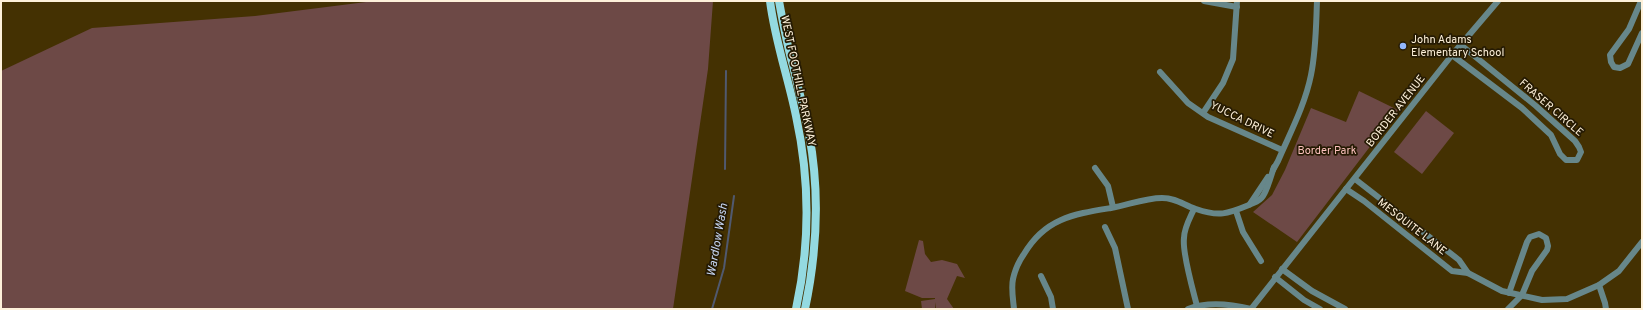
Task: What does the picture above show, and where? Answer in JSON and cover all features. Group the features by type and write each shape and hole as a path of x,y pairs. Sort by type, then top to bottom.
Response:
{"main road":[{"name":"WEST FOOTHILL PARKWAY","path":"770,1 776,37 796,115 805,173 807,203 806,243 804,267 796,309"},
{"name":"WEST FOOTHILL PARKWAY","path":"779,1 809,134 815,178 815,246 805,309"}],"street":[{"path":"1203,113 1223,84 1233,59 1237,4 1204,1"},
{"path":"1014,309 1013,279 1018,263 1036,235 1064,218 1085,211 1113,208 1142,200 1162,198 1178,200 1194,209 1209,213 1223,214 1236,211 1258,202 1264,195 1274,167 1305,98 1311,76 1314,54 1317,1"},
{"name":"BORDER AVENUE","path":"1251,309 1452,55 1498,1"},
{"path":"1629,29 1642,33 1628,64 1620,68 1614,67 1611,62 1610,55 1629,29 1641,1"},
{"name":"FRASER CIRCLE","path":"1452,55 1522,108 1551,135 1560,154 1566,160 1577,160 1581,152 1575,141 1536,106 1461,45"},
{"name":"YUCCA DRIVE","path":"1160,72 1188,103 1208,117 1282,150"},
{"path":"1095,168 1108,186 1113,208"},
{"name":"MESQUITE LANE","path":"1354,178 1459,260 1468,273"},
{"name":"MESQUITE LANE","path":"1346,189 1364,201 1452,270 1468,273 1502,291 1542,300 1567,299 1599,285 1619,271 1642,242"},
{"path":"1194,209 1187,224 1184,238 1197,306"},
{"path":"1236,211 1243,232 1261,261"},
{"path":"1105,227 1115,248 1128,309"},
{"path":"1508,309 1522,295 1532,271 1547,250 1548,242 1544,236 1534,235 1530,237 1509,293"},
{"path":"1282,269 1312,291 1345,309"},
{"path":"1041,276 1050,297 1053,309"},
{"path":"1275,277 1304,300 1320,309"},
{"path":"1599,285 1606,309"},
{"path":"1188,309 1197,306 1232,304 1251,309"},
{"path":"1224,305 1230,309"}],"green space":[{"path":"374,1 713,1 708,69 673,309 1,309 1,71 92,28 255,16"},
{"name":"Border Park","path":"1359,91 1398,110 1297,242 1253,212 1272,195 1285,170 1311,108 1346,122"},
{"path":"1426,111 1454,133 1422,174 1394,152"},
{"path":"919,240 923,241 925,254 931,262 942,260 957,264 965,278 957,276 947,299 954,309 936,309 935,302 935,309 922,309 921,301 935,298 922,298 905,291"}],"waterway":[{"name":"Wardlow Wash","path":"725,169 726,71"},
{"name":"Wardlow Wash","path":"712,309 724,268 734,196"}],"place":[{"name":"John Adams Elementary School","path":"1403,46"}]}
